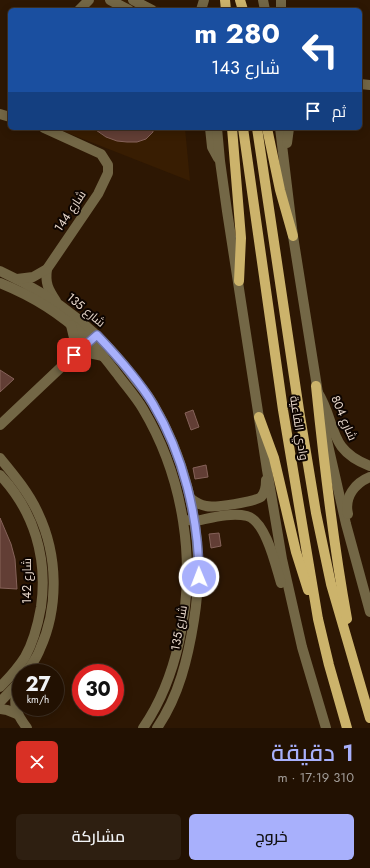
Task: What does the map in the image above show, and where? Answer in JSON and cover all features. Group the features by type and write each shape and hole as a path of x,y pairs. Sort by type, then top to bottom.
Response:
{"main road":[{"path":"232,130 241,238 239,281"},
{"name":"وادي القاعية","path":"243,130 283,410 318,619 347,728"},
{"name":"وادي القاعية","path":"257,130 316,513 331,584 370,718"},
{"path":"267,130 280,190 293,236"},
{"path":"317,388 324,461 342,589 356,668"},
{"path":"259,417 274,458 296,552 318,619"}],"street":[{"path":"80,8 90,0"},
{"path":"110,0 125,8"},
{"path":"133,0 148,8"},
{"name":"شارع 144","path":"47,269 103,185 108,173 108,165 101,154 49,130"},
{"path":"210,130 212,147 220,161"},
{"path":"217,130 220,161 282,559 292,609 326,728"},
{"name":"وادي القاعية","path":"280,130 287,195 317,388 351,543 370,612"},
{"path":"287,195 288,130"},
{"path":"17,279 33,277 47,269"},
{"path":"47,269 47,286 57,302"},
{"name":"شارع 135","path":"0,271 57,302 93,338 120,360 153,403 175,450 184,474 195,521 198,587 189,652 176,693 157,728"},
{"name":"شارع 135","path":"0,283 41,304 93,338 103,356 136,399 155,432 165,455 183,516 187,563 187,584 184,620 177,650 167,681 156,706 143,728"},
{"path":"71,325 76,342 74,355"},
{"path":"0,425 93,338"},
{"path":"74,355 89,353 103,356"},
{"name":"شارع 804","path":"317,388 325,404 333,431 340,446 348,455 370,466"},
{"name":"شارع 142","path":"0,458 17,478 36,508 47,534 51,552 54,576 50,620 40,651 32,664"},
{"path":"190,498 207,507 256,500 262,496 264,491 267,470"},
{"name":"شارع 142","path":"0,475 21,502 29,518 41,553 43,577 42,598 36,632 25,657 0,688"},
{"path":"351,543 352,532 346,506 348,499 356,486 370,477"},
{"path":"183,516 195,521 234,515 247,516 252,519 266,538 292,609"},
{"path":"197,540 202,528 211,518"},
{"path":"0,702 12,690"},
{"path":"0,709 12,712"},
{"path":"18,716 27,728"}],"shaded area":[{"path":"86,0 142,0 163,8 84,8"},
{"path":"60,130 185,130 190,181"}],"building":[{"path":"96,130 153,130 153,132 146,139 137,142 117,141 106,137"},
{"path":"0,370 14,379 0,392"},
{"path":"193,410 199,427 191,430 185,413"},
{"path":"206,465 208,477 195,479 193,468"},
{"path":"0,518 11,544 15,559 17,589 0,588"},
{"path":"219,533 221,546 211,548 209,534"}],"route":[{"path":"74,355 97,335 120,360 153,403 175,450 184,474 195,521 199,577"}]}
